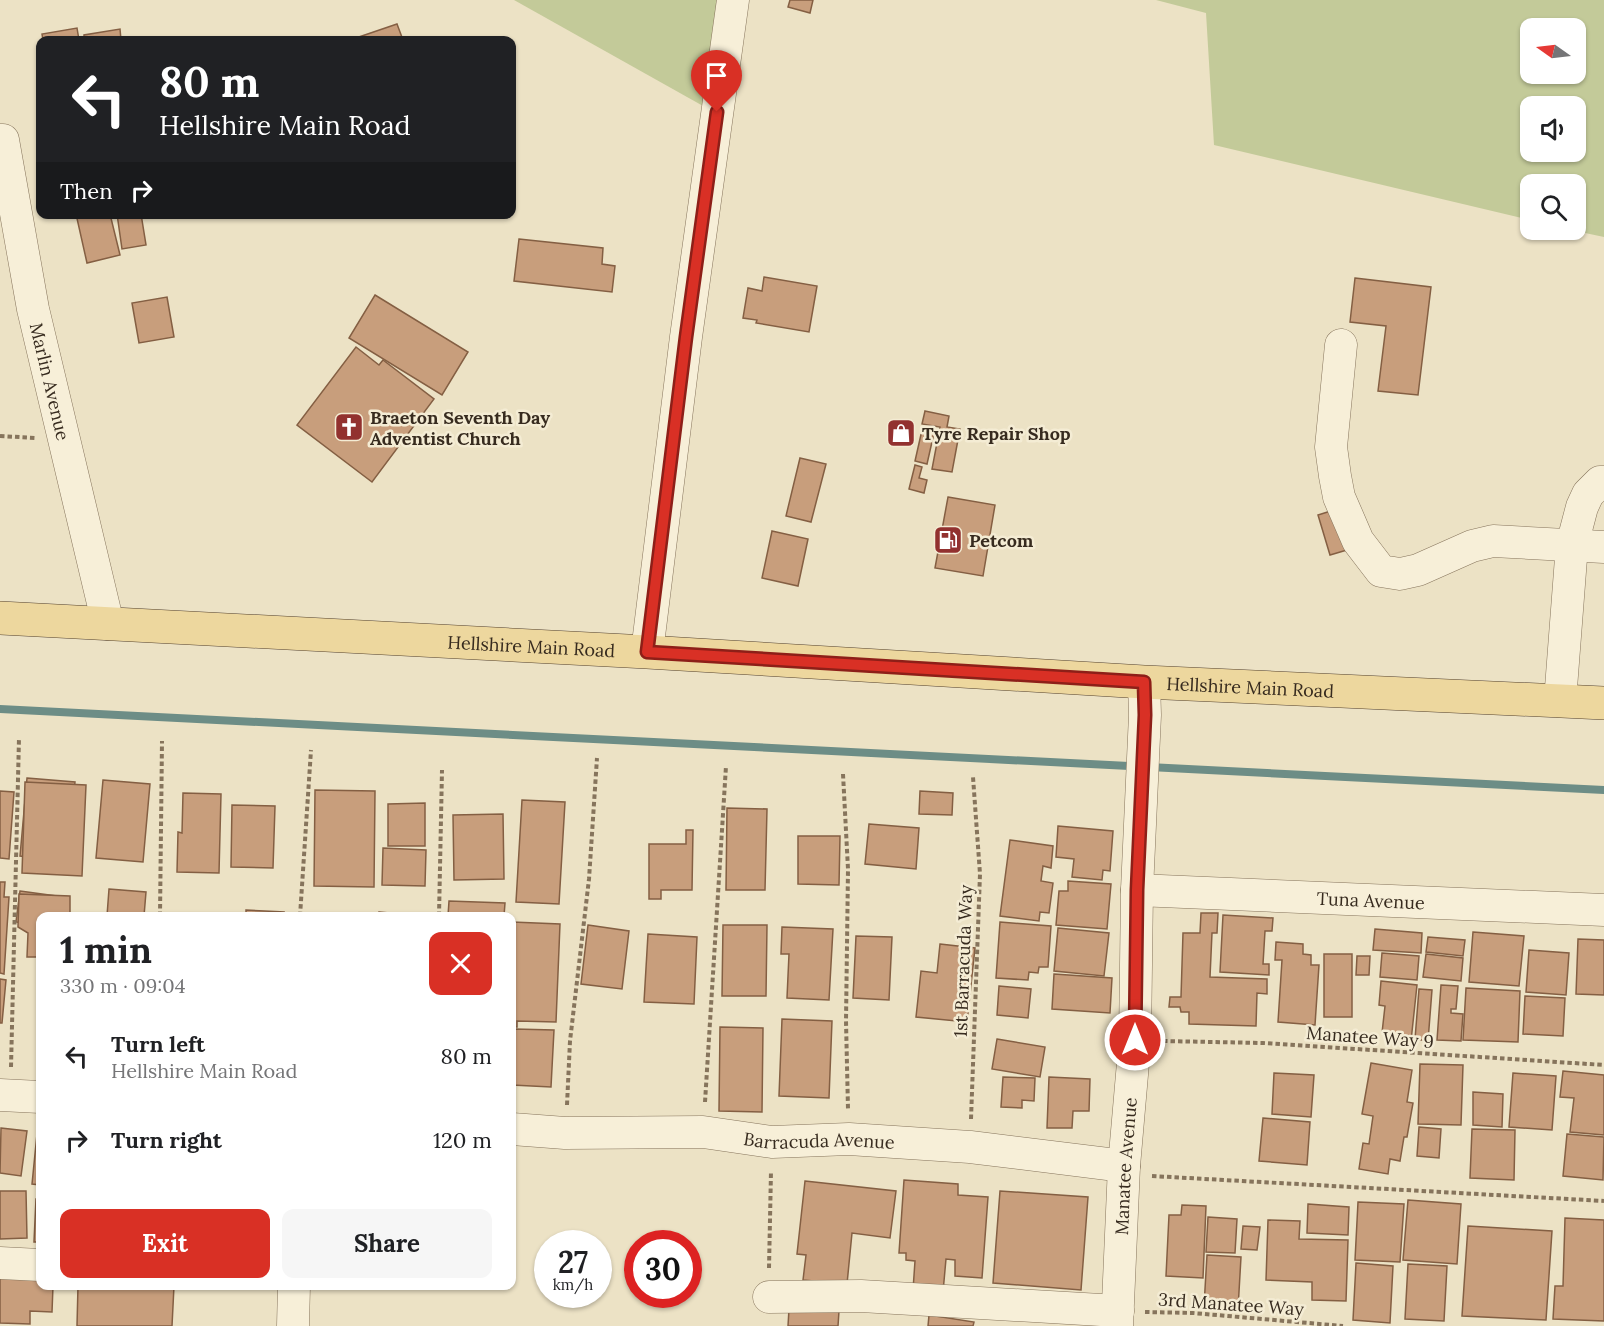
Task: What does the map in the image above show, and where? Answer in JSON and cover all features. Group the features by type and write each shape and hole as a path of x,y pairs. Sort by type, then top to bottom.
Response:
{"main road":[{"name":"Hellshire Main Road","path":"0,618 647,652 1144,682 1604,703"}],"street":[{"path":"647,652 686,337 733,0"},
{"name":"Marlin Avenue","path":"0,140 3,140 33,309 108,624"},
{"path":"1341,345 1331,447 1335,476 1339,496 1358,541 1381,571 1400,574 1418,570 1472,546 1493,541 1604,548"},
{"path":"1560,701 1572,545 1582,507 1588,494 1600,482 1604,482"},
{"name":"Manatee Avenue","path":"1117,1319 1124,1170 1135,1040 1137,890 1145,715 1144,682"},
{"name":"Tuna Avenue","path":"1137,890 1604,910"},
{"name":"Barracuda Avenue","path":"516,1129 565,1133 703,1132 772,1142 849,1139 970,1147 1124,1170"},
{"path":"0,1263 36,1265"},
{"path":"293,1326 294,1290"},
{"path":"769,1297 861,1296 1117,1319"}],"path":[{"path":"17,1096 19,738"},
{"path":"160,912 162,741"},
{"path":"300,912 311,750"},
{"path":"565,1133 570,1041 589,879 597,758"},
{"path":"703,1132 726,766"},
{"path":"439,912 442,770"},
{"path":"843,774 848,869 846,1021 849,1139"},
{"name":"1st Barracuda Way","path":"970,1147 981,874 973,777"},
{"name":"Manatee Way 9","path":"1135,1040 1263,1043 1604,1065"},
{"path":"769,1297 772,1142"},
{"path":"1124,1170 1265,1181 1604,1201"},
{"name":"3rd Manatee Way","path":"1117,1319 1193,1313 1343,1326"}],"green space":[{"path":"514,0 736,0 712,111"},
{"path":"1156,0 1604,0 1604,237 1586,233 1586,174 1520,174 1520,218 1214,145 1206,13"}],"building":[{"path":"790,0 813,0 810,13 788,7"},
{"path":"397,24 402,36 362,36"},
{"path":"77,28 78,36 42,36 42,34"},
{"path":"120,29 121,36 84,36"},
{"path":"77,219 111,219 120,255 87,263"},
{"path":"118,219 142,219 146,245 122,249"},
{"path":"519,239 603,248 602,264 615,266 612,292 514,281"},
{"path":"764,277 817,286 809,332 756,323 757,320 743,318 748,288 762,291"},
{"path":"1355,278 1431,287 1418,395 1378,391 1386,326 1350,322"},
{"path":"375,295 468,352 442,395 349,338"},
{"path":"167,297 174,337 139,343 132,303"},
{"path":"356,347 379,365 383,360 434,399 372,482 297,425"},
{"path":"925,411 949,416 947,427 960,429 952,472 932,469 940,427 922,424"},
{"path":"922,430 934,433 927,464 915,461"},
{"path":"800,458 826,464 811,522 786,516"},
{"path":"915,465 922,467 919,478 927,480 924,493 909,489"},
{"path":"948,497 995,505 983,576 935,568"},
{"path":"1334,510 1347,550 1330,555 1318,515"},
{"path":"772,531 808,539 798,586 762,578"},
{"path":"27,778 75,782 70,830 39,827 36,858 20,856"},
{"path":"103,780 150,784 143,862 96,858"},
{"path":"25,782 86,785 82,876 22,873"},
{"path":"315,790 375,791 374,887 314,886"},
{"path":"0,791 14,792 9,859 0,858"},
{"path":"920,791 953,793 952,815 919,814"},
{"path":"183,793 221,794 219,873 177,872 178,832 182,833"},
{"path":"522,800 565,802 559,904 516,902"},
{"path":"425,803 425,846 388,846 388,804"},
{"path":"232,805 275,806 273,868 231,867"},
{"path":"727,808 767,809 765,890 726,890"},
{"path":"503,814 504,879 454,880 453,815"},
{"path":"869,824 919,828 916,869 865,864"},
{"path":"1058,826 1113,831 1110,871 1103,870 1102,880 1072,877 1074,859 1056,857"},
{"path":"686,830 693,830 692,890 661,890 661,899 649,899 649,844 686,844"},
{"path":"798,836 840,836 839,885 798,884"},
{"path":"1010,840 1053,846 1051,868 1043,866 1041,881 1053,883 1049,913 1040,912 1039,921 1000,916"},
{"path":"383,848 426,850 425,886 382,885"},
{"path":"1068,881 1111,884 1107,929 1056,925 1059,891 1068,891"},
{"path":"0,882 5,882 4,897 9,897 4,974 0,973"},
{"path":"109,889 146,892 144,912 107,912"},
{"path":"20,891 56,896 54,912 36,912 36,956 30,955 34,925 16,922"},
{"path":"19,894 70,896 70,912 36,912 36,957 27,957 28,933 18,927"},
{"path":"449,901 505,903 504,912 448,912"},
{"path":"246,910 284,912 246,912"},
{"path":"1201,913 1218,913 1217,933 1212,933 1210,977 1267,979 1267,994 1257,993 1256,1026 1189,1024 1189,1012 1181,1012 1180,1007 1169,1007 1170,997 1181,997 1183,933 1200,933"},
{"path":"1223,915 1273,918 1272,931 1265,931 1263,964 1269,964 1269,975 1220,972"},
{"path":"516,922 560,924 556,1022 517,1021 517,1027"},
{"path":"1000,922 1051,926 1048,967 1039,967 1038,973 1029,972 1028,980 996,978"},
{"path":"588,925 629,931 622,989 581,984"},
{"path":"723,925 767,925 766,996 722,996"},
{"path":"782,927 833,929 829,1000 787,998 789,954 781,954"},
{"path":"1058,928 1109,933 1104,976 1054,971"},
{"path":"1375,929 1422,933 1421,953 1373,950"},
{"path":"1473,932 1524,936 1519,986 1469,982"},
{"path":"648,934 697,937 694,1004 644,1002"},
{"path":"856,936 892,937 889,1000 853,998"},
{"path":"1428,937 1465,940 1463,956 1426,952"},
{"path":"1578,939 1604,940 1604,995 1576,994"},
{"path":"1276,942 1303,944 1303,954 1311,955 1311,965 1319,965 1315,1025 1278,1022 1282,960 1275,960"},
{"path":"940,944 975,948 967,1022 916,1017 921,971 937,973"},
{"path":"1529,950 1569,953 1566,995 1526,992"},
{"path":"1382,953 1419,956 1417,980 1380,977"},
{"path":"1324,954 1352,954 1352,1017 1324,1017"},
{"path":"1426,954 1463,958 1461,981 1423,977"},
{"path":"1357,956 1370,956 1369,975 1356,975"},
{"path":"1054,974 1112,978 1110,1013 1052,1009"},
{"path":"0,979 6,980 2,1023 0,1023"},
{"path":"1381,981 1417,985 1411,1041 1391,1040 1392,1034 1382,1033 1385,1006 1379,1005"},
{"path":"1441,985 1458,986 1456,1009 1451,1009 1451,1013 1463,1014 1461,1041 1437,1040"},
{"path":"999,986 1031,989 1028,1018 997,1015"},
{"path":"1466,988 1520,991 1518,1042 1463,1040"},
{"path":"1419,989 1432,990 1428,1041 1415,1039"},
{"path":"1525,996 1565,998 1563,1036 1523,1034"},
{"path":"782,1019 832,1021 829,1098 779,1096"},
{"path":"720,1027 763,1028 762,1112 719,1111"},
{"path":"516,1029 554,1030 551,1087 516,1085"},
{"path":"997,1039 1045,1047 1040,1077 992,1069"},
{"path":"1371,1063 1412,1070 1407,1102 1413,1103 1407,1137 1404,1137 1400,1161 1390,1159 1388,1174 1359,1169 1363,1143 1369,1144 1373,1116 1362,1114"},
{"path":"1420,1064 1463,1065 1461,1125 1418,1124"},
{"path":"1563,1071 1604,1075 1604,1135 1570,1132 1574,1098 1560,1097"},
{"path":"1274,1073 1314,1075 1311,1117 1272,1114"},
{"path":"1513,1073 1556,1076 1552,1130 1509,1127"},
{"path":"1003,1077 1035,1078 1034,1101 1022,1100 1022,1108 1001,1107"},
{"path":"1049,1077 1090,1079 1089,1111 1073,1111 1072,1128 1047,1128"},
{"path":"1473,1092 1503,1094 1502,1127 1473,1125"},
{"path":"1263,1118 1310,1122 1307,1165 1259,1161"},
{"path":"1419,1127 1441,1129 1439,1158 1417,1156"},
{"path":"1,1128 27,1131 21,1176 0,1173"},
{"path":"1472,1129 1515,1130 1514,1180 1470,1178"},
{"path":"1567,1134 1604,1137 1603,1180 1563,1176"},
{"path":"36,1144 36,1184 32,1184"},
{"path":"904,1180 958,1184 958,1195 988,1197 982,1278 955,1276 955,1260 946,1259 943,1292 913,1290 915,1261 906,1260 906,1253 899,1253"},
{"path":"805,1181 896,1191 890,1238 852,1233 847,1284 803,1280 806,1255 797,1254"},
{"path":"0,1191 26,1191 27,1238 0,1239"},
{"path":"1000,1191 1088,1197 1081,1290 993,1283"},
{"path":"36,1199 36,1242 34,1242"},
{"path":"1408,1200 1461,1204 1457,1264 1403,1260"},
{"path":"1358,1202 1404,1204 1400,1262 1355,1260"},
{"path":"1308,1204 1349,1207 1348,1235 1307,1233"},
{"path":"1182,1205 1206,1206 1203,1278 1166,1276 1169,1215 1181,1215"},
{"path":"1208,1217 1237,1219 1235,1253 1206,1252"},
{"path":"1565,1218 1604,1220 1604,1321 1553,1319 1555,1286 1563,1286"},
{"path":"1268,1220 1300,1221 1299,1239 1348,1240 1346,1301 1312,1300 1312,1282 1266,1280"},
{"path":"1243,1226 1260,1227 1257,1250 1241,1249"},
{"path":"1468,1226 1552,1231 1546,1320 1462,1316"},
{"path":"1207,1255 1241,1257 1238,1309 1204,1306"},
{"path":"1356,1263 1393,1266 1390,1323 1353,1320"},
{"path":"1408,1264 1447,1266 1444,1321 1405,1319"},
{"path":"0,1268 36,1270 36,1290 53,1290 52,1312 30,1311 30,1324 0,1323"},
{"path":"78,1290 174,1290 172,1326 77,1326"},
{"path":"789,1309 839,1311 838,1326 788,1326"},
{"path":"929,1315 974,1322 973,1326 928,1326"}],"waterway":[{"path":"0,709 1604,790"}],"place":[{"name":"Braeton Seventh Day Adventist Church","path":"349,427"},
{"name":"Tyre Repair Shop","path":"901,433"},
{"name":"Petcom","path":"948,540"}],"route":[{"path":"717,112 686,337 647,652 1144,682 1145,715 1137,890 1135,1040"}]}
